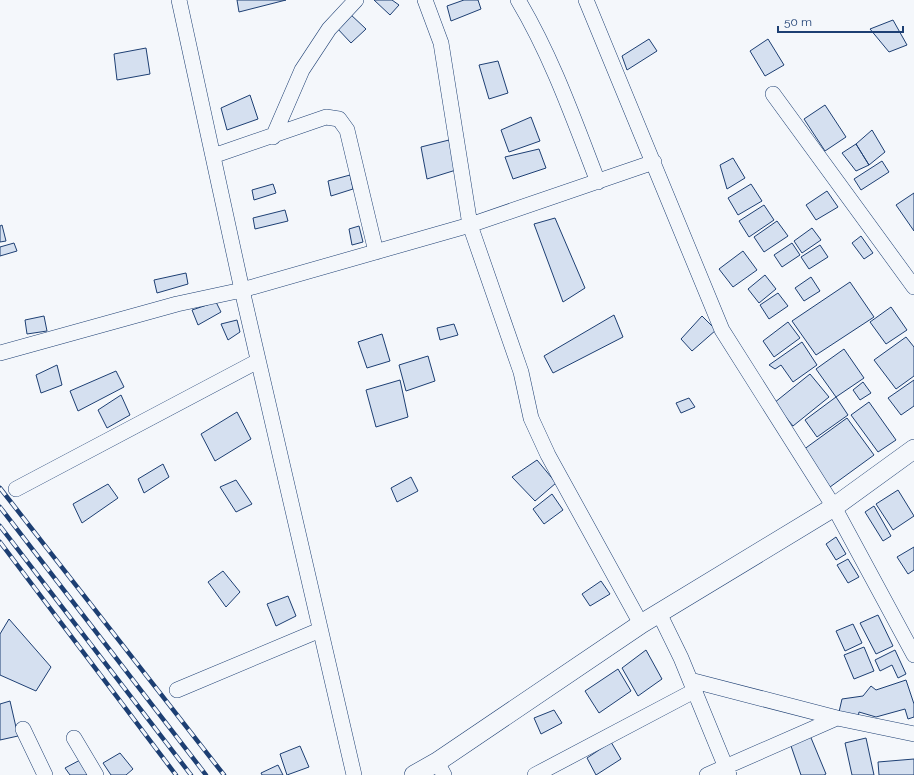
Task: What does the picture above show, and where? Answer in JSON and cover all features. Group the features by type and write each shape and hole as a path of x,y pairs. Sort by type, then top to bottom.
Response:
{"street":[{"path":"179,0 258,361 354,775"},
{"path":"272,136 302,70 329,28 356,0"},
{"path":"425,0 441,43 470,225 521,372 530,418 548,455 641,624"},
{"path":"518,0 538,32 554,68 598,182"},
{"path":"586,0 722,330 834,508 914,655"},
{"path":"773,94 914,287"},
{"path":"213,156 326,117 339,119 347,130 376,252"},
{"path":"0,353 177,304 242,290 470,225 654,162"},
{"path":"16,489 258,361"},
{"path":"414,775 441,769 641,624 834,508 914,449"},
{"path":"659,613 692,686 727,770"},
{"path":"177,690 320,630"},
{"path":"535,775 692,686 914,734"},
{"path":"707,775 727,770 837,718"},
{"path":"23,729 45,775"},
{"path":"74,738 96,775"}],"building":[{"path":"237,0 286,0 239,12"},
{"path":"374,0 392,0 399,5 390,15"},
{"path":"464,0 478,0 481,9 451,21 447,6"},
{"path":"349,13 366,29 351,43 336,27"},
{"path":"893,20 907,45 889,52 870,29"},
{"path":"649,39 657,51 627,70 622,56"},
{"path":"768,39 784,65 765,76 750,51"},
{"path":"146,48 150,74 117,80 114,54"},
{"path":"498,61 508,93 489,99 479,65"},
{"path":"250,95 258,119 227,130 221,108"},
{"path":"825,105 846,137 825,151 804,119"},
{"path":"531,117 540,141 509,152 501,130"},
{"path":"872,130 885,152 869,165 856,144"},
{"path":"449,140 456,170 427,179 421,147"},
{"path":"856,144 869,165 856,171 842,153"},
{"path":"539,149 546,168 513,179 505,157"},
{"path":"733,158 745,178 727,189 720,165"},
{"path":"882,161 889,172 861,190 854,179"},
{"path":"350,175 353,189 331,196 328,181"},
{"path":"273,184 276,193 254,200 252,190"},
{"path":"751,184 762,201 738,215 728,198"},
{"path":"827,191 838,207 816,220 806,205"},
{"path":"914,193 914,231 896,205"},
{"path":"764,205 774,220 749,237 739,221"},
{"path":"285,210 288,221 255,229 253,218"},
{"path":"555,218 585,288 563,302 534,224"},
{"path":"777,221 788,236 764,252 754,237"},
{"path":"2,225 6,241 0,242 0,226"},
{"path":"359,226 363,242 352,245 349,229"},
{"path":"812,228 821,240 802,253 794,241"},
{"path":"861,236 873,253 864,259 852,243"},
{"path":"14,243 17,251 0,256 0,247"},
{"path":"792,243 800,255 782,267 774,255"},
{"path":"820,245 828,257 809,269 801,257"},
{"path":"743,251 757,270 733,287 719,269"},
{"path":"186,273 188,284 157,293 154,280"},
{"path":"765,275 776,289 759,303 748,289"},
{"path":"811,277 820,291 804,301 795,288"},
{"path":"850,282 874,317 816,355 792,321"},
{"path":"778,293 788,306 769,319 760,305"},
{"path":"216,302 221,312 198,325 192,310"},
{"path":"891,307 907,330 886,344 870,322"},
{"path":"614,315 623,337 553,373 544,356"},
{"path":"44,316 47,331 27,334 25,320"},
{"path":"702,316 716,330 692,351 681,339"},
{"path":"237,320 240,332 228,340 221,324"},
{"path":"788,322 800,338 774,357 763,341"},
{"path":"454,324 458,335 440,340 437,328"},
{"path":"382,334 390,361 367,368 358,342"},
{"path":"906,337 914,347 914,376 896,389 874,360"},
{"path":"802,342 817,365 793,382 781,365 775,369 769,365"},
{"path":"844,349 864,378 836,397 816,369"},
{"path":"428,356 435,381 406,391 399,365"},
{"path":"57,365 62,385 41,393 36,375"},
{"path":"116,371 124,387 78,411 70,391"},
{"path":"810,374 829,397 793,426 774,403"},
{"path":"400,380 408,417 376,427 366,390"},
{"path":"914,380 914,406 901,415 888,398"},
{"path":"863,382 871,393 860,400 853,390"},
{"path":"121,395 130,415 107,428 98,410"},
{"path":"836,397 848,415 817,437 805,420"},
{"path":"689,398 695,407 681,413 676,403"},
{"path":"869,402 896,440 878,452 851,415"},
{"path":"237,412 251,439 215,461 201,434"},
{"path":"847,418 874,455 830,487 803,450"},
{"path":"537,460 556,483 535,501 512,477"},
{"path":"163,464 169,477 144,493 138,479"},
{"path":"411,477 418,491 397,502 391,488"},
{"path":"236,480 252,504 236,512 220,487"},
{"path":"108,484 118,498 82,523 73,504"},
{"path":"898,490 914,516 893,530 876,504"},
{"path":"552,494 563,510 544,524 533,509"},
{"path":"874,506 891,536 883,541 865,512"},
{"path":"836,537 846,554 836,560 826,544"},
{"path":"914,547 914,570 908,574 897,557"},
{"path":"848,559 859,577 848,583 837,565"},
{"path":"223,571 240,592 226,607 208,582"},
{"path":"601,581 610,594 590,606 582,594"},
{"path":"288,596 296,616 276,626 267,604"},
{"path":"878,615 893,646 876,654 860,623"},
{"path":"9,619 51,667 36,691 0,675 0,634"},
{"path":"853,624 862,643 845,651 836,631"},
{"path":"864,647 874,671 854,679 844,655"},
{"path":"646,650 662,679 638,696 622,668"},
{"path":"895,650 906,674 898,678 892,665 880,671 875,660"},
{"path":"618,669 631,691 599,713 585,691"},
{"path":"906,680 914,704 914,717 908,719 905,709 876,717 859,712 858,717 839,712 842,699 863,696 871,686 876,690"},
{"path":"10,701 18,736 0,740 0,704"},
{"path":"554,710 562,723 541,734 534,718"},
{"path":"809,733 826,774 824,775 801,775 790,743"},
{"path":"866,738 874,775 852,775 845,743"},
{"path":"611,742 621,759 596,775 587,758"},
{"path":"300,746 309,767 287,775 280,754"},
{"path":"120,753 133,769 126,775 111,775 103,763"},
{"path":"82,759 90,772 86,775 70,775 65,768"},
{"path":"914,759 914,775 879,775 878,762"},
{"path":"278,765 283,775 262,775 261,773"}],"railway":[{"path":"0,488 224,775"},
{"path":"0,507 206,775"},
{"path":"0,526 191,775"},
{"path":"0,542 176,775"}]}
